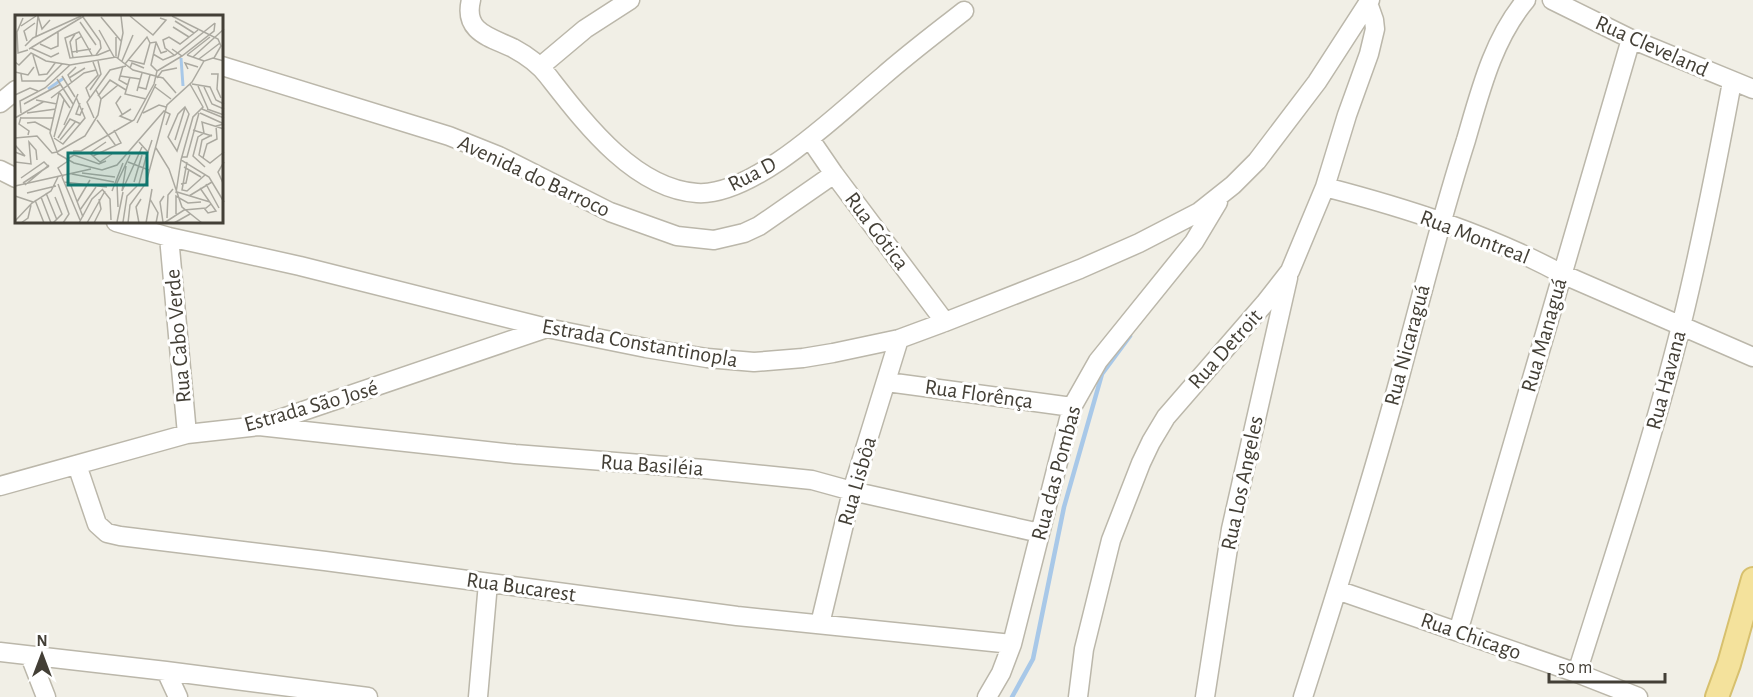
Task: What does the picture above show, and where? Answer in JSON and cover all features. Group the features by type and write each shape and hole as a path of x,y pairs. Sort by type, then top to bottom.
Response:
{"main road":[{"path":"1717,697 1730,664 1753,579"}],"street":[{"path":"471,0 470,21 478,29 540,66 585,29 630,0"},
{"name":"Rua Nicaraguá","path":"1303,697 1399,380 1440,221 1489,68 1509,24 1527,0"},
{"name":"Rua Cleveland","path":"1552,0 1631,39 1753,89"},
{"name":"Estrada Constantinopla","path":"123,224 547,328 706,358 754,362 803,358 861,348 899,339 1080,268 1139,243 1199,212 1233,186 1257,161 1317,82 1369,1"},
{"name":"Rua Detroit","path":"1078,697 1084,650 1111,540 1151,441 1184,394 1265,303 1290,271 1325,186 1374,37 1374,20 1369,1"},
{"name":"Rua D","path":"540,66 569,105 600,139 629,165 673,188 700,194 719,191 739,184 772,166 810,139 883,75 964,11"},
{"name":"Rua Managuá","path":"1458,632 1631,39"},
{"name":"Avenida do Barroco","path":"224,67 449,136 499,156 610,213 677,236 714,240 744,233 759,226 834,174"},
{"name":"Rua Havana","path":"1577,673 1640,473 1681,327 1710,198 1732,82"},
{"path":"0,103 15,91"},
{"name":"Rua Gótica","path":"810,139 945,322"},
{"path":"0,170 15,178"},
{"name":"Rua das Pombas","path":"987,697 1001,673 1012,644 1072,406 1098,361 1194,242 1220,199 1233,186"},
{"name":"Rua Montreal","path":"1325,186 1440,221 1534,259 1562,274 1753,357"},
{"name":"Rua Cabo Verde","path":"169,237 187,434"},
{"name":"Rua Los Angeles","path":"1204,697 1231,530 1290,271"},
{"name":"Estrada São José","path":"0,486 187,434 259,426 547,328"},
{"name":"Rua Lisbôa","path":"820,624 852,491 899,339"},
{"name":"Rua Florênça","path":"887,382 1072,406"},
{"name":"Rua Basiléia","path":"259,426 515,454 791,477 1040,533"},
{"name":"Rua Bucarest","path":"77,465 92,513 97,524 107,533 737,616 1012,644"},
{"path":"478,697 488,583"},
{"name":"Rua Chicago","path":"1337,590 1577,673 1638,697"},
{"path":"0,652 166,670 368,697"},
{"path":"30,656 46,697"},
{"path":"166,670 178,697"}],"waterway":[{"path":"1012,697 1033,659 1064,507 1102,374 1130,336"}]}
